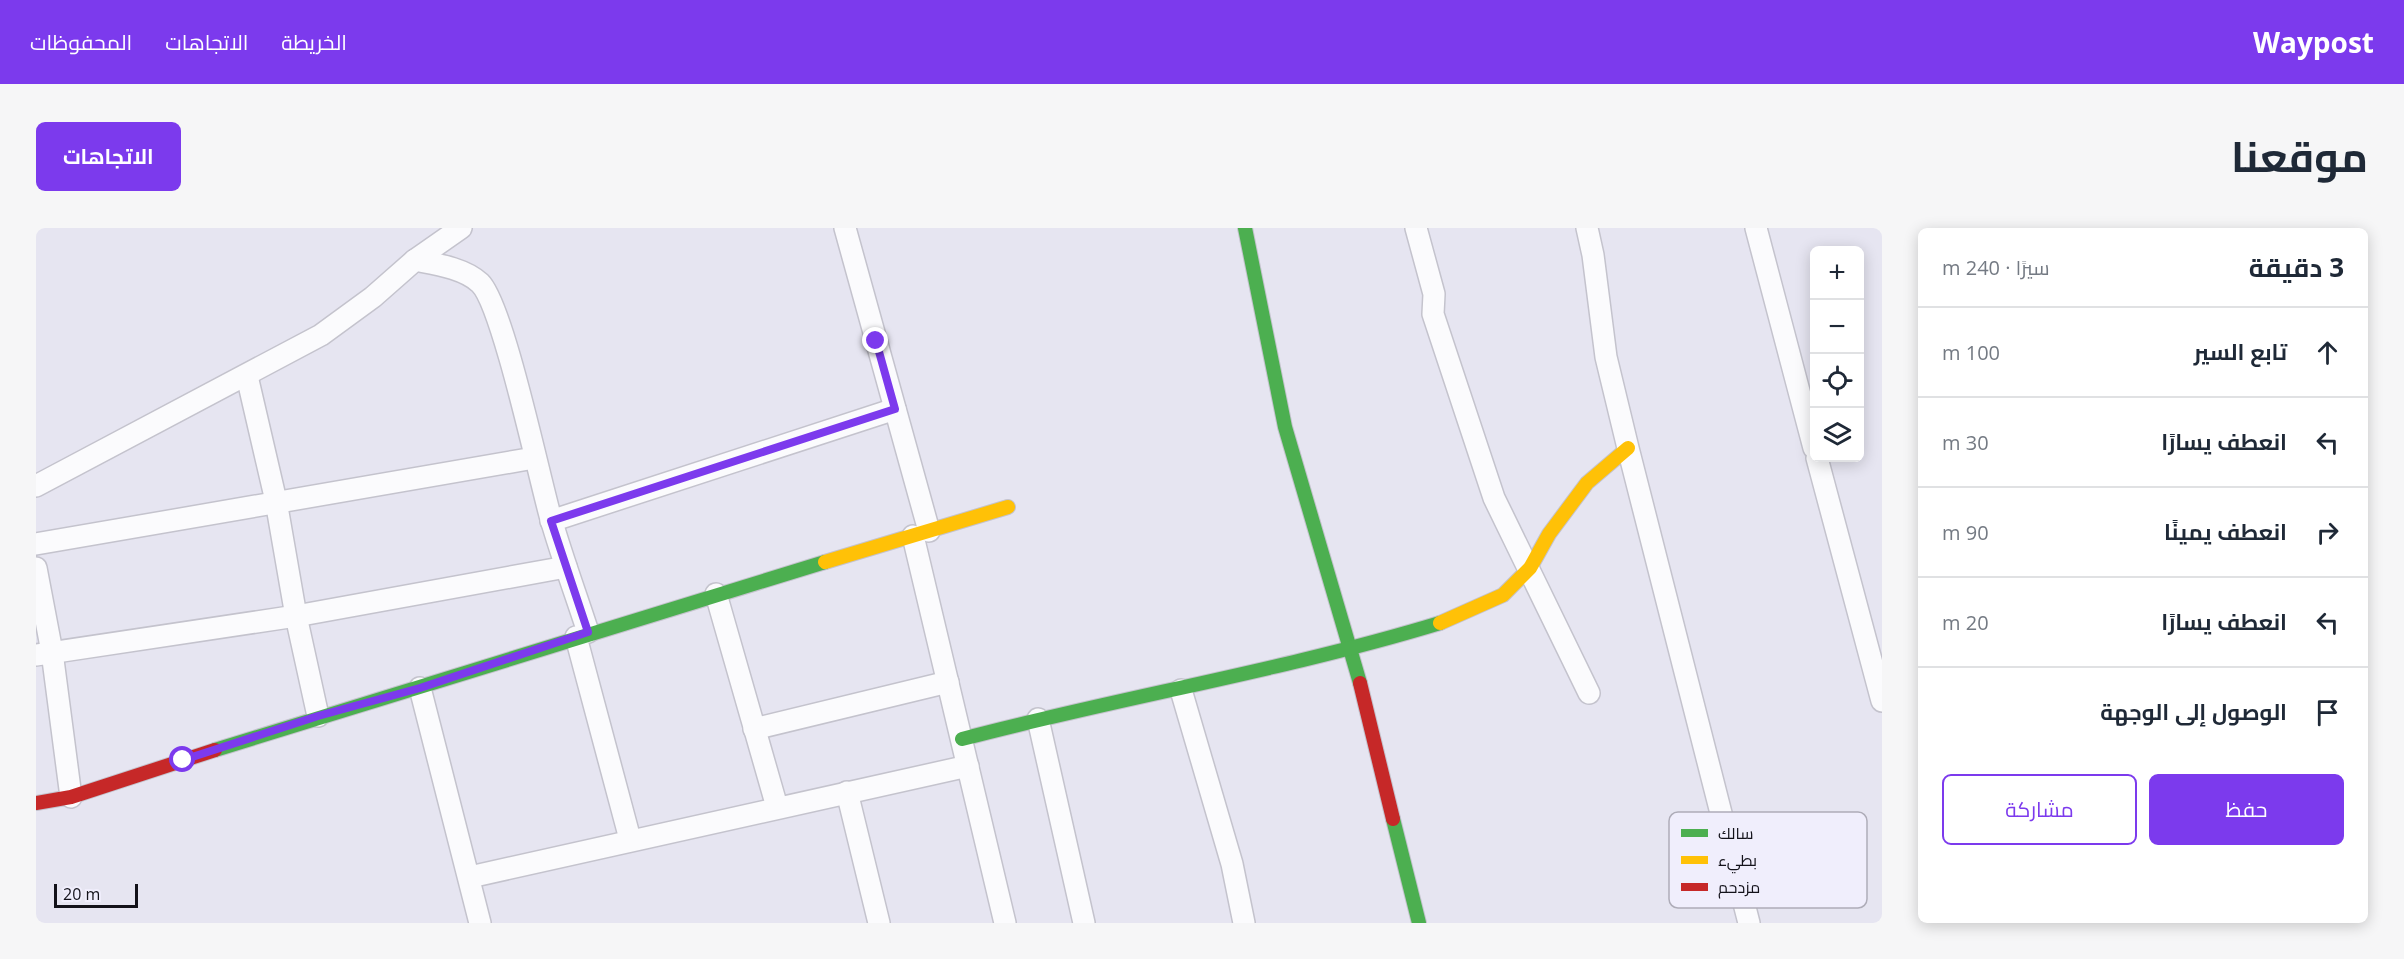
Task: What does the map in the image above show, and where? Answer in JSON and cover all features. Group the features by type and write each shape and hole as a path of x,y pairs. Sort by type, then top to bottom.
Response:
{"street":[{"path":"36,486 321,335 373,297 415,260 461,228"},
{"path":"845,228 895,409 921,533 948,682 1005,923"},
{"path":"1245,228 1285,427 1352,650 1419,923"},
{"path":"1416,228 1434,294 1433,314 1494,498 1589,693"},
{"path":"1587,228 1606,357 1721,812"},
{"path":"1756,228 1810,429"},
{"path":"415,260 468,276 479,282 487,292 507,354 551,521 566,567 630,839"},
{"path":"247,376 276,501 296,616 318,716"},
{"path":"551,521 895,409"},
{"path":"962,740 1038,719 1181,690 1352,650 1443,622 1503,595 1530,568 1549,534 1587,483 1628,448"},
{"path":"36,544 534,458"},
{"path":"1818,462 1882,701"},
{"path":"36,802 70,797 318,716 420,688 582,634 1008,507"},
{"path":"44,653 296,616 566,567"},
{"path":"36,568 44,653 70,797"},
{"path":"716,594 777,807"},
{"path":"754,729 948,682"},
{"path":"420,688 480,923"},
{"path":"1181,690 1232,864 1244,923"},
{"path":"1038,719 1084,923"},
{"path":"470,877 630,839 968,766"},
{"path":"847,792 879,923"},
{"path":"1745,908 1749,923"}],"traffic: fast":[{"path":"1245,228 1285,427 1360,683"},
{"path":"215,750 825,562"},
{"path":"962,739 1261,670 1440,623"},
{"path":"1393,819 1419,923"}],"traffic: slow":[{"path":"1440,623 1503,595 1530,568 1549,534 1587,483 1628,448"},
{"path":"825,562 1008,507"}],"traffic: jam":[{"path":"1360,683 1393,819"},
{"path":"36,803 71,797 215,750"}],"route":[{"path":"183,760 318,716 420,688 588,632 551,521 895,409 876,341"}]}
